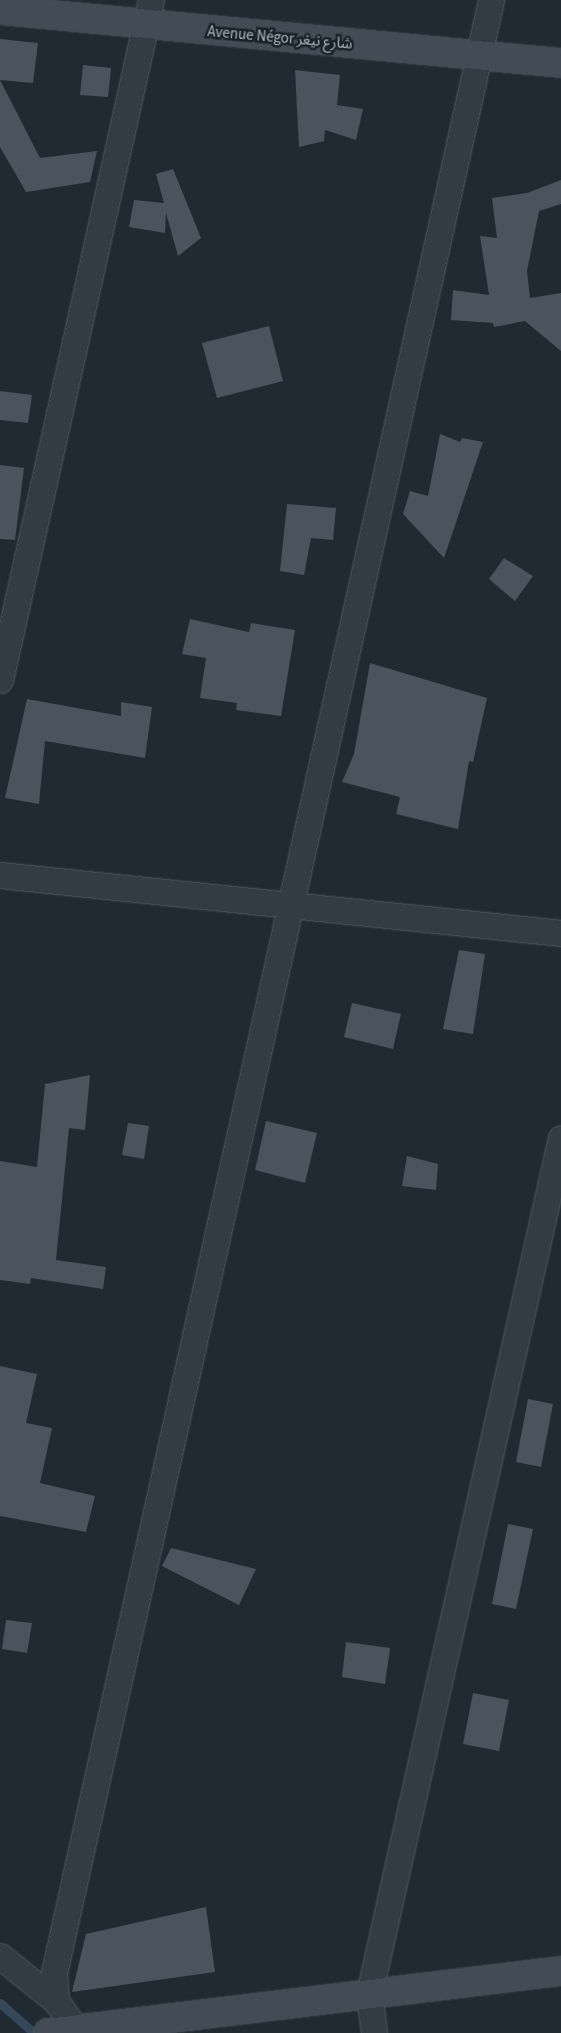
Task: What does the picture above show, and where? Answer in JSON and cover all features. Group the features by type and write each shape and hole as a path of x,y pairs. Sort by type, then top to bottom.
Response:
{"main road":[{"name":"Avenue Négor شارع نيغر","path":"0,10 147,13 477,57 561,63"},
{"path":"64,2031 561,1971"}],"street":[{"path":"64,2031 56,2001 54,1972 490,0"},
{"path":"0,680 147,13"},
{"path":"0,875 289,907 561,933"},
{"path":"374,2033 369,1994 561,1138"},
{"path":"0,1956 56,2001"}],"building":[{"path":"0,39 38,43 33,83 0,80"},
{"path":"83,65 111,68 108,97 80,95"},
{"path":"295,70 340,75 337,105 363,109 356,140 325,130 324,141 299,147"},
{"path":"0,80 40,158 97,151 90,182 26,192 0,147"},
{"path":"173,169 201,238 178,256 166,213 165,233 129,227 134,200 164,203 156,174"},
{"path":"561,180 561,204 539,211 527,271 530,298 561,293 561,351 525,321 494,327 493,323 451,320 453,290 489,295 480,236 497,238 492,198 527,193"},
{"path":"269,326 283,381 217,398 202,343"},
{"path":"0,391 32,395 28,423 0,420"},
{"path":"440,434 460,442 462,438 483,442 444,558 403,514 410,491 428,496"},
{"path":"0,465 24,468 15,540 0,539"},
{"path":"287,504 336,508 333,540 311,538 304,575 280,571"},
{"path":"504,558 533,576 515,601 489,579"},
{"path":"190,619 249,632 251,623 295,630 281,716 236,710 237,703 200,698 206,658 182,654"},
{"path":"370,663 487,698 473,762 469,761 458,829 396,814 400,797 342,782 354,754"},
{"path":"27,699 121,716 121,702 152,707 145,758 45,741 39,804 5,798"},
{"path":"459,950 485,954 473,1034 443,1029"},
{"path":"352,1003 401,1014 393,1049 344,1037"},
{"path":"90,1075 85,1130 69,1128 56,1260 106,1267 103,1289 31,1278 30,1284 0,1280 0,1161 37,1167 45,1084"},
{"path":"266,1121 317,1133 305,1183 255,1170"},
{"path":"128,1123 149,1126 144,1159 122,1155"},
{"path":"407,1156 438,1164 436,1190 402,1186"},
{"path":"0,1366 37,1374 26,1423 52,1428 40,1483 95,1496 86,1532 0,1516"},
{"path":"528,1399 553,1404 541,1467 516,1462"},
{"path":"508,1524 533,1529 516,1609 492,1604"},
{"path":"171,1548 256,1569 239,1605 162,1566"},
{"path":"6,1620 32,1623 27,1653 2,1649"},
{"path":"346,1642 390,1648 385,1684 342,1677"},
{"path":"473,1693 509,1700 499,1751 463,1744"},
{"path":"206,1907 215,1972 72,1992 86,1934"}],"waterway":[{"path":"0,2003 34,2033"}]}
